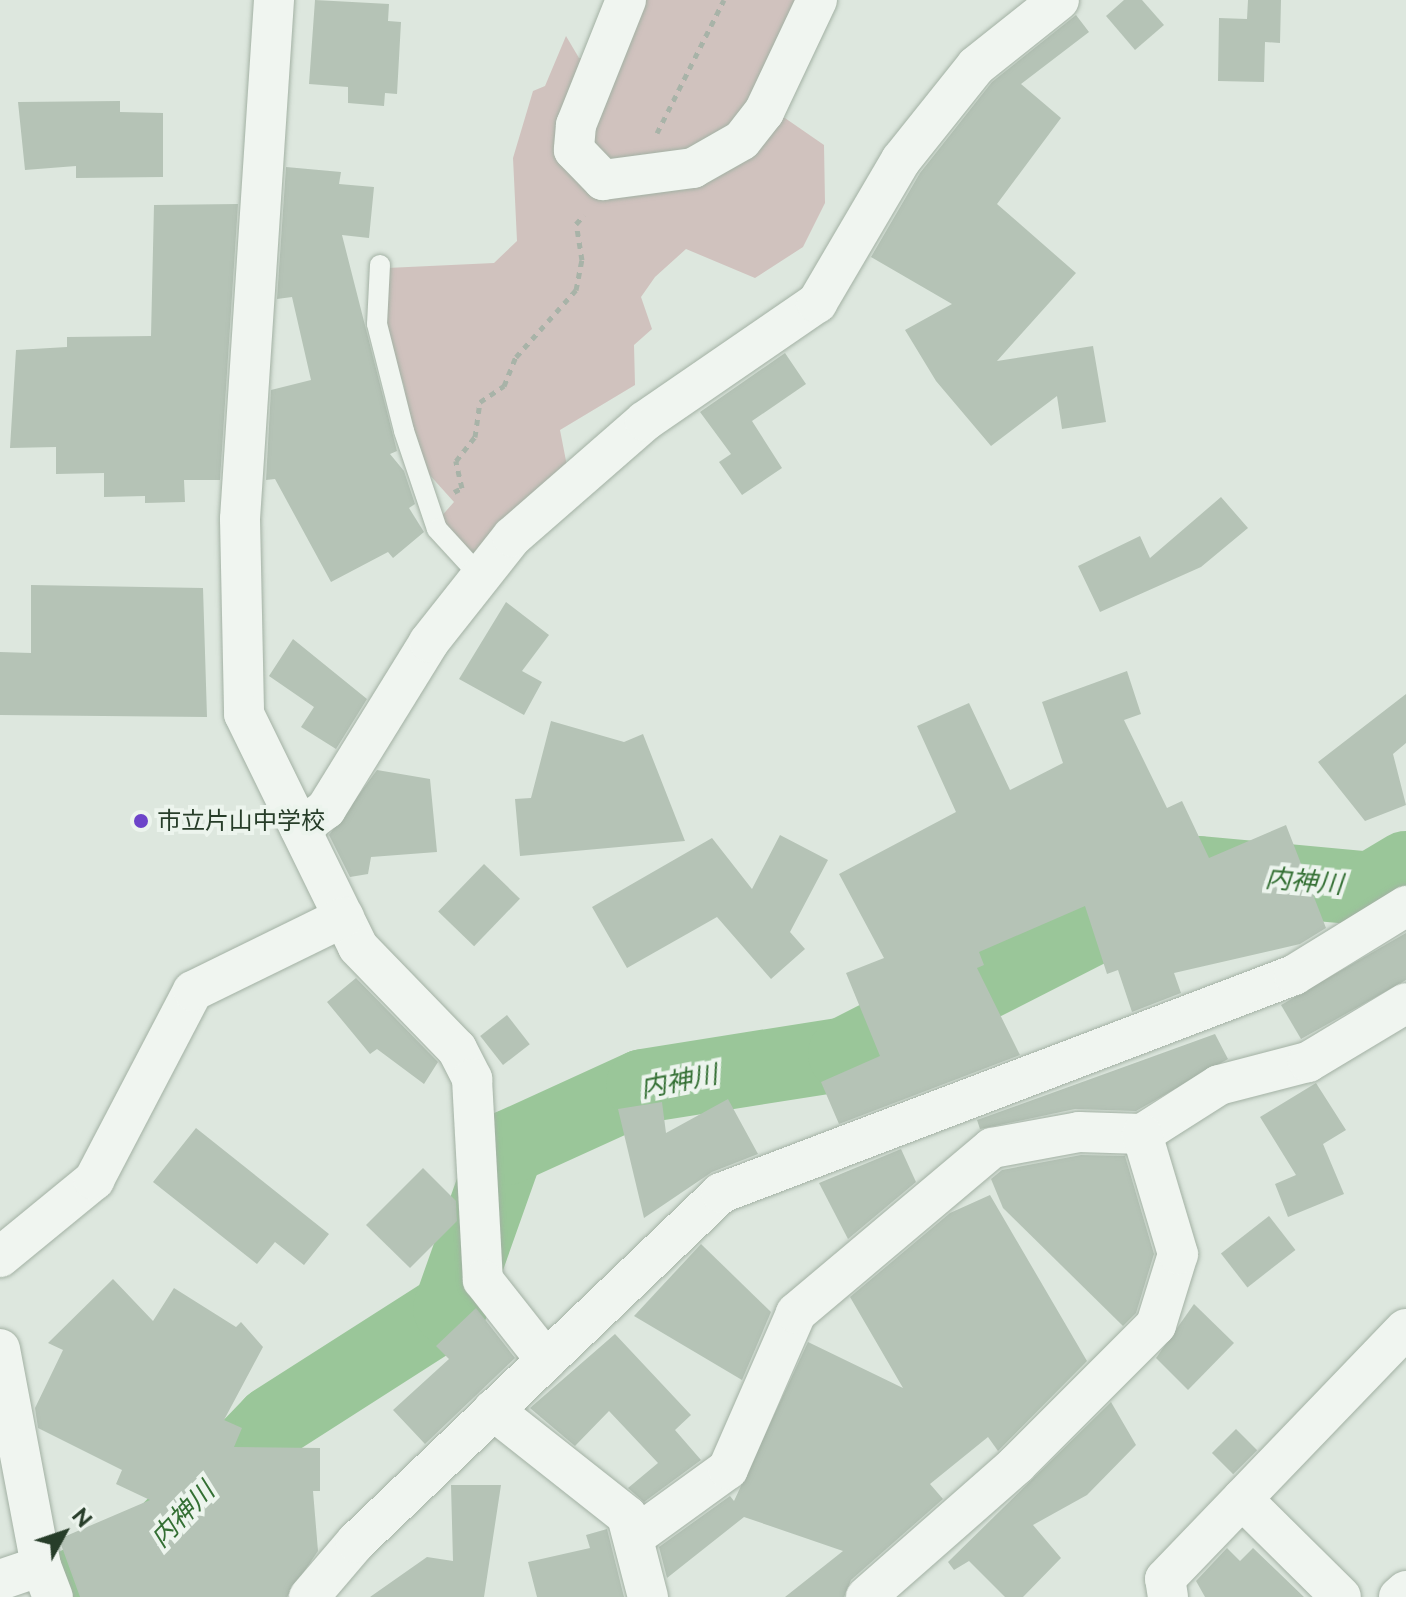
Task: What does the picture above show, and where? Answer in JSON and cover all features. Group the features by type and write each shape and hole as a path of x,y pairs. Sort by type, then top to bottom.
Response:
{"street":[{"path":"274,0 240,519 244,714 358,947 457,1049 472,1079 483,1280 546,1360"},
{"path":"626,0 576,125 574,150 603,180 652,177 693,168 742,140 817,0"},
{"path":"300,828 326,809 429,642 480,576 569,480 817,303 901,160 976,66 1059,0"},
{"path":"309,1597 493,1410 721,1193 1294,975 1406,906"},
{"path":"0,1257 94,1180 193,991 344,917"},
{"path":"634,1537 728,1469 796,1313 992,1148 1079,1132 1142,1134 1219,1085 1308,1062 1406,1003"},
{"path":"866,1597 1005,1476 1156,1325 1178,1254 1142,1134"},
{"path":"1168,1597 1165,1579 1406,1329"},
{"path":"0,1349 47,1582 0,1580"},
{"path":"493,1410 627,1516 648,1597"},
{"path":"1242,1499 1341,1597"},
{"path":"1399,1597 1406,1591"}],"lane":[{"path":"380,265 377,324 404,431 431,498 437,529 480,576"}],"path":[{"path":"652,177 666,105 724,0"},
{"path":"431,498 462,488 456,461 475,437 480,402 504,386 516,357 576,290 582,260 576,224 603,180"}],"shaded area":[{"path":"635,0 798,0 755,85 782,116 824,145 825,203 803,247 755,278 686,249 655,277 641,297 652,329 634,345 635,385 560,430 567,466 477,566 439,519 454,502 427,472 409,430 404,386 382,323 387,268 494,263 517,241 513,158 533,91 545,86 566,36 579,58 606,58"}],"building":[{"path":"315,0 389,4 388,21 401,22 397,94 385,93 384,106 348,103 348,87 309,84"},
{"path":"1124,0 1142,0 1164,25 1135,50 1106,16"},
{"path":"1248,0 1281,0 1280,43 1265,42 1264,82 1218,81 1219,18 1247,19"},
{"path":"1076,15 1089,32 1021,84 1061,118 997,204 1076,273 997,361 1093,346 1106,422 1062,429 1057,396 991,446 936,381 905,330 952,304 871,257 920,173 992,82"},
{"path":"120,101 120,112 163,113 163,177 76,178 76,166 25,170 18,102"},
{"path":"286,167 341,172 339,184 374,187 369,238 342,235 397,451 390,454 404,471 415,504 409,508 424,532 393,558 388,552 331,582 275,479 266,480 271,390 311,380 292,297 277,299"},
{"path":"238,204 220,480 184,480 185,502 145,503 145,496 104,497 104,473 56,474 56,447 10,448 16,350 67,347 67,337 151,336 154,205"},
{"path":"785,353 806,384 752,421 782,468 742,495 719,462 731,454 700,412"},
{"path":"1221,497 1248,528 1201,567 1100,612 1078,566 1140,536 1150,558"},
{"path":"31,585 203,588 207,717 0,715 0,652 31,653"},
{"path":"506,602 549,635 522,671 542,682 524,715 459,679"},
{"path":"293,639 367,699 336,749 301,727 314,707 269,676"},
{"path":"1127,671 1141,714 1124,720 1167,808 1182,801 1209,858 1286,825 1326,928 1300,944 1174,973 1181,993 1132,1012 1118,970 1107,974 1085,906 979,952 984,965 977,968 1020,1055 839,1124 821,1082 880,1056 846,973 884,958 839,874 956,812 917,726 969,703 1010,790 1063,763 1042,702"},
{"path":"1406,694 1406,743 1393,754 1406,805 1365,821 1318,762"},
{"path":"551,721 624,742 643,734 685,841 520,856 515,799 531,798"},
{"path":"377,770 430,779 437,852 371,857 368,874 350,877 329,835"},
{"path":"780,835 828,860 790,932 805,949 771,979 717,917 627,968 592,907 712,838 752,889"},
{"path":"484,864 520,899 474,946 438,911"},
{"path":"1406,933 1406,980 1301,1039 1281,1005"},
{"path":"356,978 438,1062 424,1084 377,1049 370,1054 327,1002"},
{"path":"507,1015 530,1044 503,1065 480,1036"},
{"path":"1215,1034 1228,1059 1136,1111 1075,1109 980,1129 977,1120"},
{"path":"1316,1083 1346,1130 1323,1144 1344,1194 1288,1217 1275,1184 1296,1175 1260,1117"},
{"path":"728,1099 758,1154 712,1172 644,1218 618,1109 662,1102 666,1133"},
{"path":"196,1128 329,1234 304,1265 275,1242 257,1264 153,1182"},
{"path":"901,1149 916,1182 848,1239 819,1183"},
{"path":"1081,1155 1125,1156 1154,1254 1136,1313 1123,1326 1003,1208 991,1179 1002,1170"},
{"path":"423,1168 456,1201 457,1221 410,1268 366,1225"},
{"path":"990,1195 1087,1361 998,1451 988,1437 930,1484 943,1499 851,1580 844,1597 785,1597 843,1551 744,1517 667,1578 659,1547 730,1496 734,1501 808,1342 903,1388 850,1297 950,1213"},
{"path":"1269,1216 1295,1250 1247,1287 1221,1254"},
{"path":"701,1244 771,1312 742,1380 634,1316"},
{"path":"113,1279 153,1321 174,1288 236,1327 241,1322 263,1347 224,1420 242,1428 234,1447 320,1448 320,1491 313,1491 318,1551 287,1597 80,1597 59,1539 150,1500 116,1484 122,1470 38,1428 35,1408 63,1350 48,1343"},
{"path":"1194,1304 1234,1343 1188,1390 1156,1358"},
{"path":"476,1308 515,1358 425,1444 393,1410 449,1359 436,1346"},
{"path":"615,1334 691,1415 675,1430 701,1460 644,1502 628,1488 658,1463 609,1411 575,1446 530,1408"},
{"path":"1111,1402 1136,1445 1087,1495 1033,1525 1061,1558 1023,1597 1005,1597 969,1561 954,1570 948,1562"},
{"path":"1236,1429 1257,1450 1233,1474 1212,1453"},
{"path":"451,1485 501,1485 484,1597 370,1597 427,1557 453,1561"},
{"path":"607,1529 624,1597 537,1597 528,1562 590,1548 586,1535"},
{"path":"1227,1548 1240,1561 1253,1548 1304,1597 1205,1597 1196,1581"}],"waterway":[{"name":"内神川","path":"75,1585 137,1563 272,1423 450,1309 507,1148 643,1086 845,1054 1200,873 1371,889 1406,868"}],"place":[{"name":"市立片山中学校","path":"141,821"}]}
